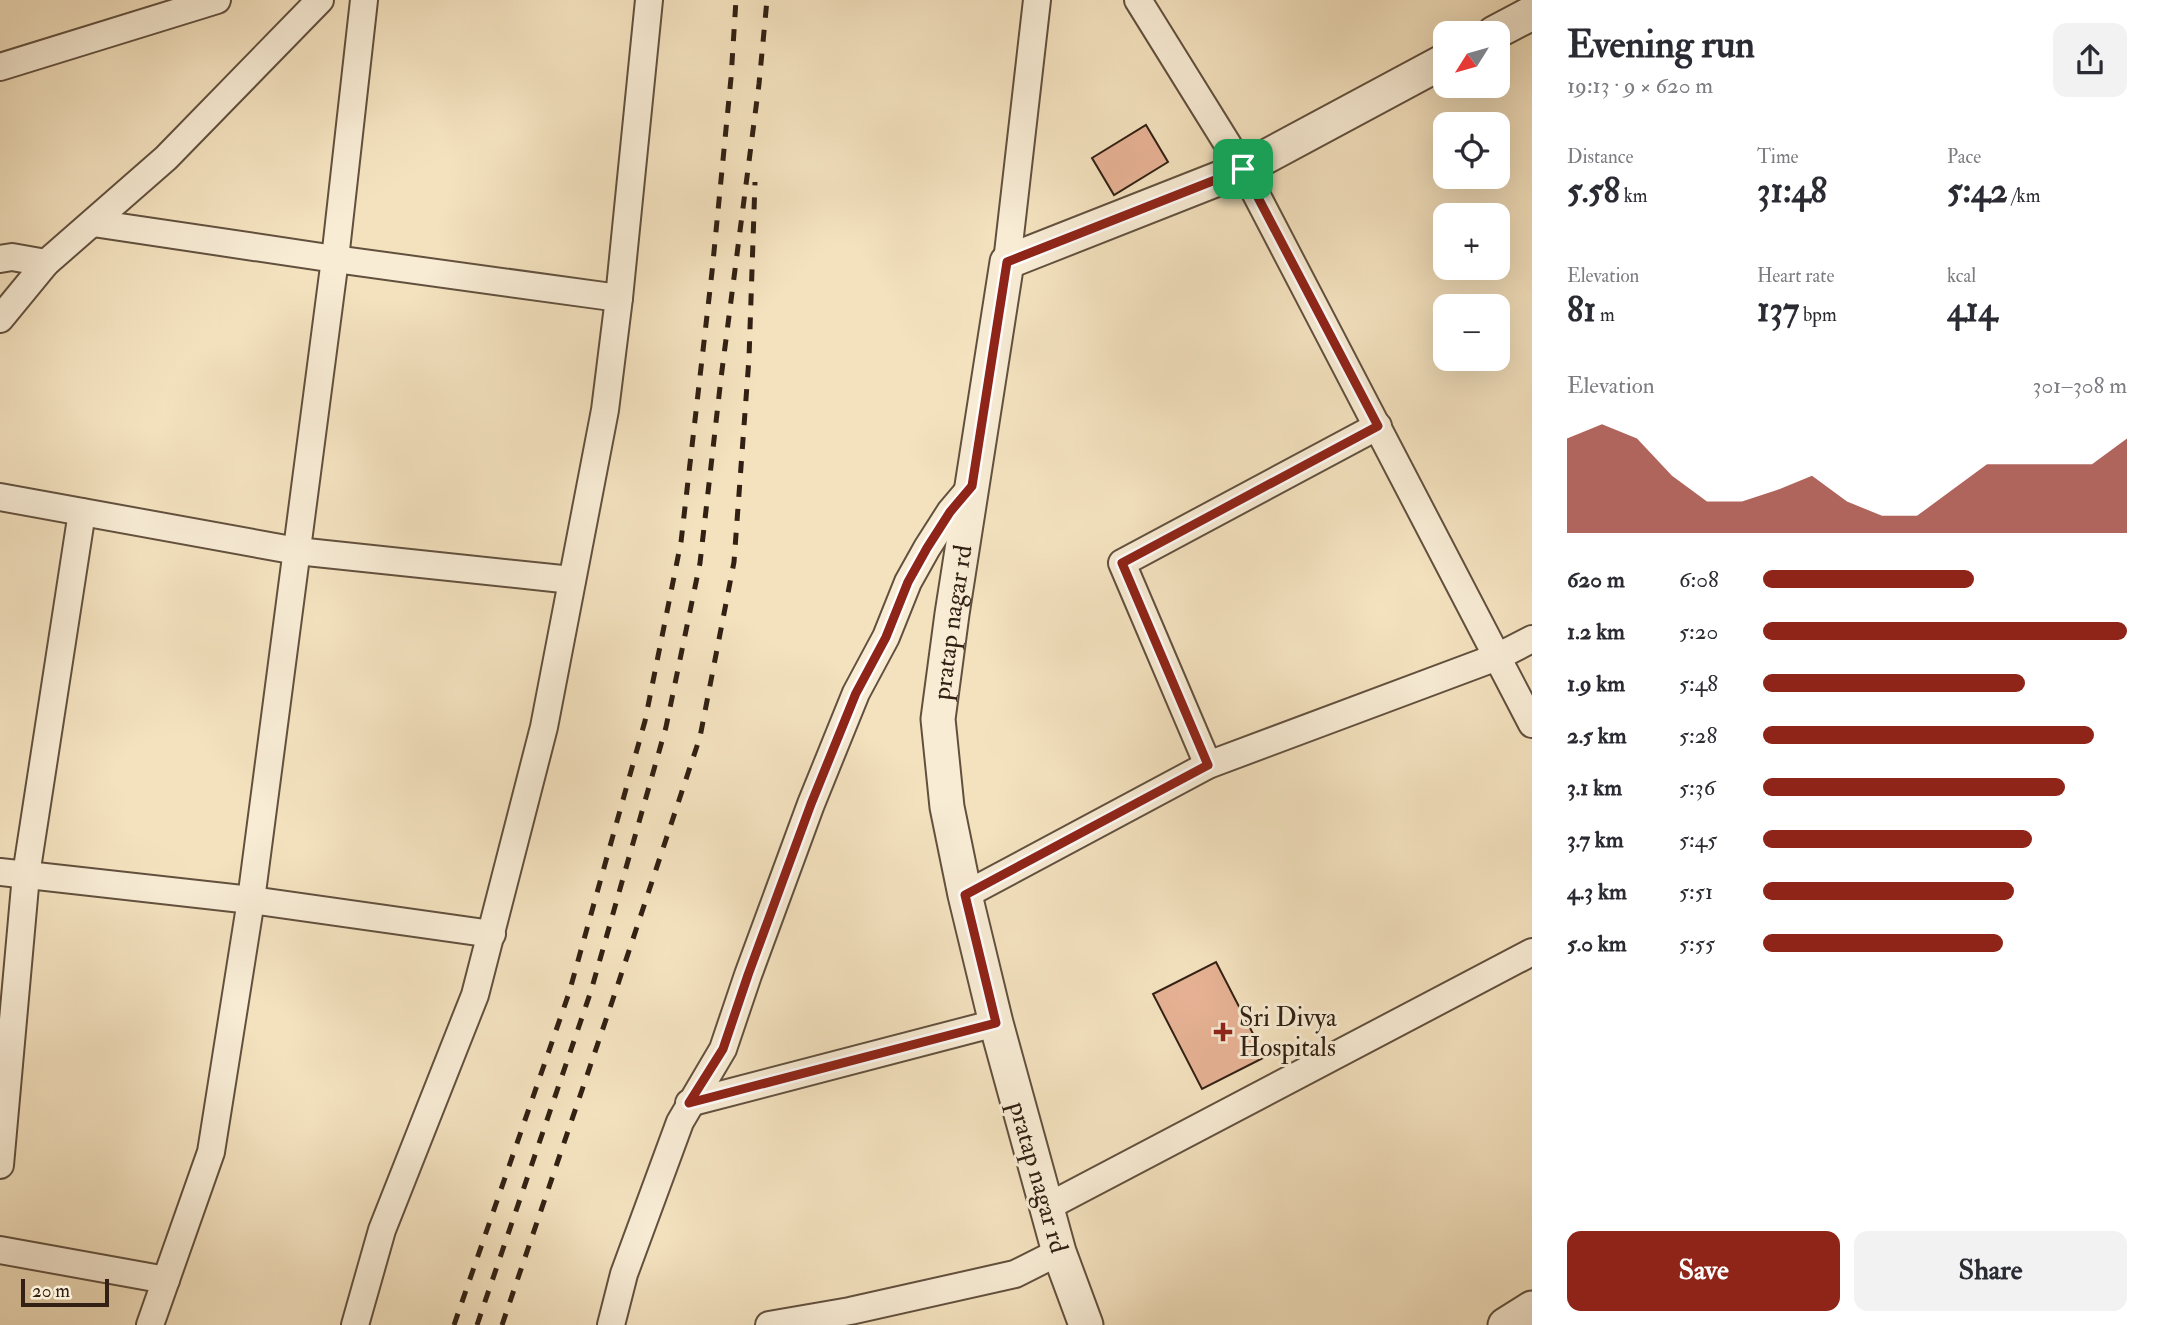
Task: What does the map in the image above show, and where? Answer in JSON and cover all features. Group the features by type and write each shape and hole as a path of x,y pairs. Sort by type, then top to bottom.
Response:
{"street":[{"path":"0,67 217,0"},
{"path":"0,320 46,263 166,158 320,0"},
{"path":"150,1325 211,1152 251,900 335,259 364,0"},
{"path":"355,1325 382,1230 475,995 544,727 605,410 620,298 649,0"},
{"path":"1037,0 1007,262 1243,169 1433,67"},
{"path":"1138,0 1243,169 1532,724"},
{"path":"1510,25 1532,13"},
{"path":"93,223 620,298"},
{"path":"0,259 12,257 46,263"},
{"name":"pratap nagar rd","path":"1007,262 939,719 947,807 996,1023 1059,1252 1086,1325"},
{"path":"1208,765 1122,563 1378,426"},
{"path":"611,1325 624,1274 646,1213 689,1103 723,1049 811,804 856,693 886,637 920,559 950,512 972,486"},
{"path":"0,498 297,551 572,580"},
{"path":"0,1165 13,874 82,512"},
{"path":"965,895 1208,765 1497,657 1532,639"},
{"path":"13,874 251,900 492,934"},
{"path":"1047,1207 1532,952"},
{"path":"689,1103 996,1023"},
{"path":"0,1250 166,1280"},
{"path":"769,1325 863,1308 1015,1274 1059,1252"},
{"path":"1505,1325 1532,1308"}],"building":[{"path":"1146,125 1168,162 1114,195 1092,158"},
{"path":"1216,962 1265,1057 1202,1089 1153,994"}],"railway":[{"path":"454,1325 569,993 645,721 681,542 712,272 736,0"},
{"path":"477,1325 591,991 666,727 700,563 767,0"},
{"path":"502,1325 700,737 734,562 749,358 755,182"}],"place":[{"name":"Sri Divya Hospitals","path":"1223,1032"}],"route":[{"path":"1243,169 1378,426 1122,563 1208,765 965,895 996,1023 689,1103 723,1049 811,804 856,693 886,637 908,582 927,548 950,512 972,486 1007,262 1243,169"}]}
